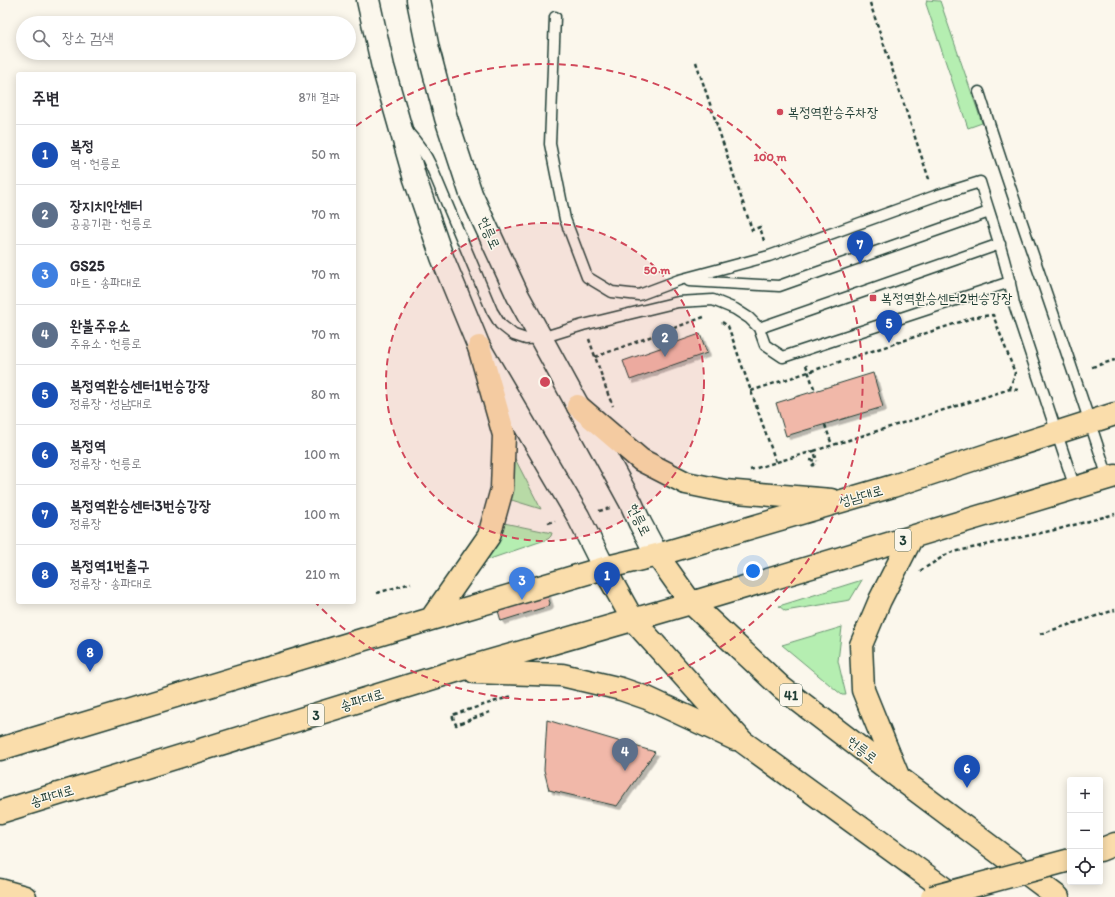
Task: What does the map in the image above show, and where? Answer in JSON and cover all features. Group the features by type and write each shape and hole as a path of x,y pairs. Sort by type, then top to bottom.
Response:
{"main road":[{"path":"368,0 383,67 415,179 442,257 479,347 504,435 502,489 489,536 431,619"},
{"name":"헌릉로","path":"418,0 428,49 446,118 471,194 518,296 631,503 640,524 657,555 691,603 782,688 1058,897"},
{"path":"479,347 574,509 604,568 633,620 743,742"},
{"path":"578,406 641,460 686,483 725,491 844,501"},
{"name":"성남대로","path":"604,568 657,555 844,501 1115,414"},
{"name":"3","path":"633,620 1111,477"},
{"path":"898,777 863,690 861,645 880,600 912,537"},
{"path":"0,749 604,568"},
{"name":"송파대로","path":"0,812 456,671 633,620"},
{"path":"456,671 562,675 621,688 647,698 743,742 956,897"},
{"path":"1102,849 1115,844"},
{"path":"932,897 1067,861"},
{"path":"0,890 25,897"}],"lane":[{"path":"555,17 550,144 565,219 587,277 612,292 639,294 679,280 769,256 935,196 980,182 1000,244 1014,304 1075,488"},
{"path":"979,92 1000,160 1090,422 1111,477"},
{"path":"398,122 425,153 492,311 500,324 514,335 526,339 541,338 583,325 678,302 713,300 735,309 749,318 759,328 765,345 782,357 1010,282"},
{"path":"679,280 779,286 989,212"},
{"path":"759,328 1000,244"}],"path":[{"path":"870,3 935,196"},
{"path":"696,62 752,230"},
{"path":"751,391 975,317 993,315 1015,373 1010,389"},
{"path":"595,357 705,317 710,318"},
{"path":"716,319 728,326 776,462"},
{"path":"583,325 609,397 615,409"},
{"path":"801,351 815,391"},
{"path":"1092,367 1115,360"},
{"path":"748,471 1010,389 1019,390"},
{"path":"825,424 832,445"},
{"path":"814,451 817,461"},
{"path":"810,460 817,461"},
{"path":"812,466 817,461"},
{"path":"916,574 950,553 1058,529 1115,514"},
{"path":"377,593 411,583"},
{"path":"1040,634 1115,610"},
{"path":"490,712 456,725 452,715 516,695"}],"green space":[{"path":"927,0 940,1 982,123 968,128 926,4"},
{"path":"511,451 541,509 505,498"},
{"path":"499,522 552,533 548,539 484,561"},
{"path":"862,580 850,600 785,611 779,606"},
{"path":"842,627 838,661 846,695 842,695 782,645"}],"building":[{"path":"700,334 707,353 630,380 623,361"},
{"path":"873,373 883,407 786,436 776,403"},
{"path":"543,582 550,603 549,606 501,621 494,597"},
{"path":"547,720 655,752 617,806 549,790 544,770"}],"place":[{"name":"복정역환승주차장","path":"780,112"},
{"name":"복정역환승센터3번승강장","path":"860,264"},
{"name":"복정역환승센터2번승강장","path":"873,298"},
{"name":"복정역환승센터1번승강장","path":"889,343"},
{"name":"장지치안센터","path":"665,357"},
{"name":"복정","path":"607,595"},
{"name":"GS25","path":"522,600"},
{"name":"복정역1번출구","path":"90,672"},
{"name":"완불주유소","path":"625,771"},
{"name":"복정역","path":"967,788"}]}
